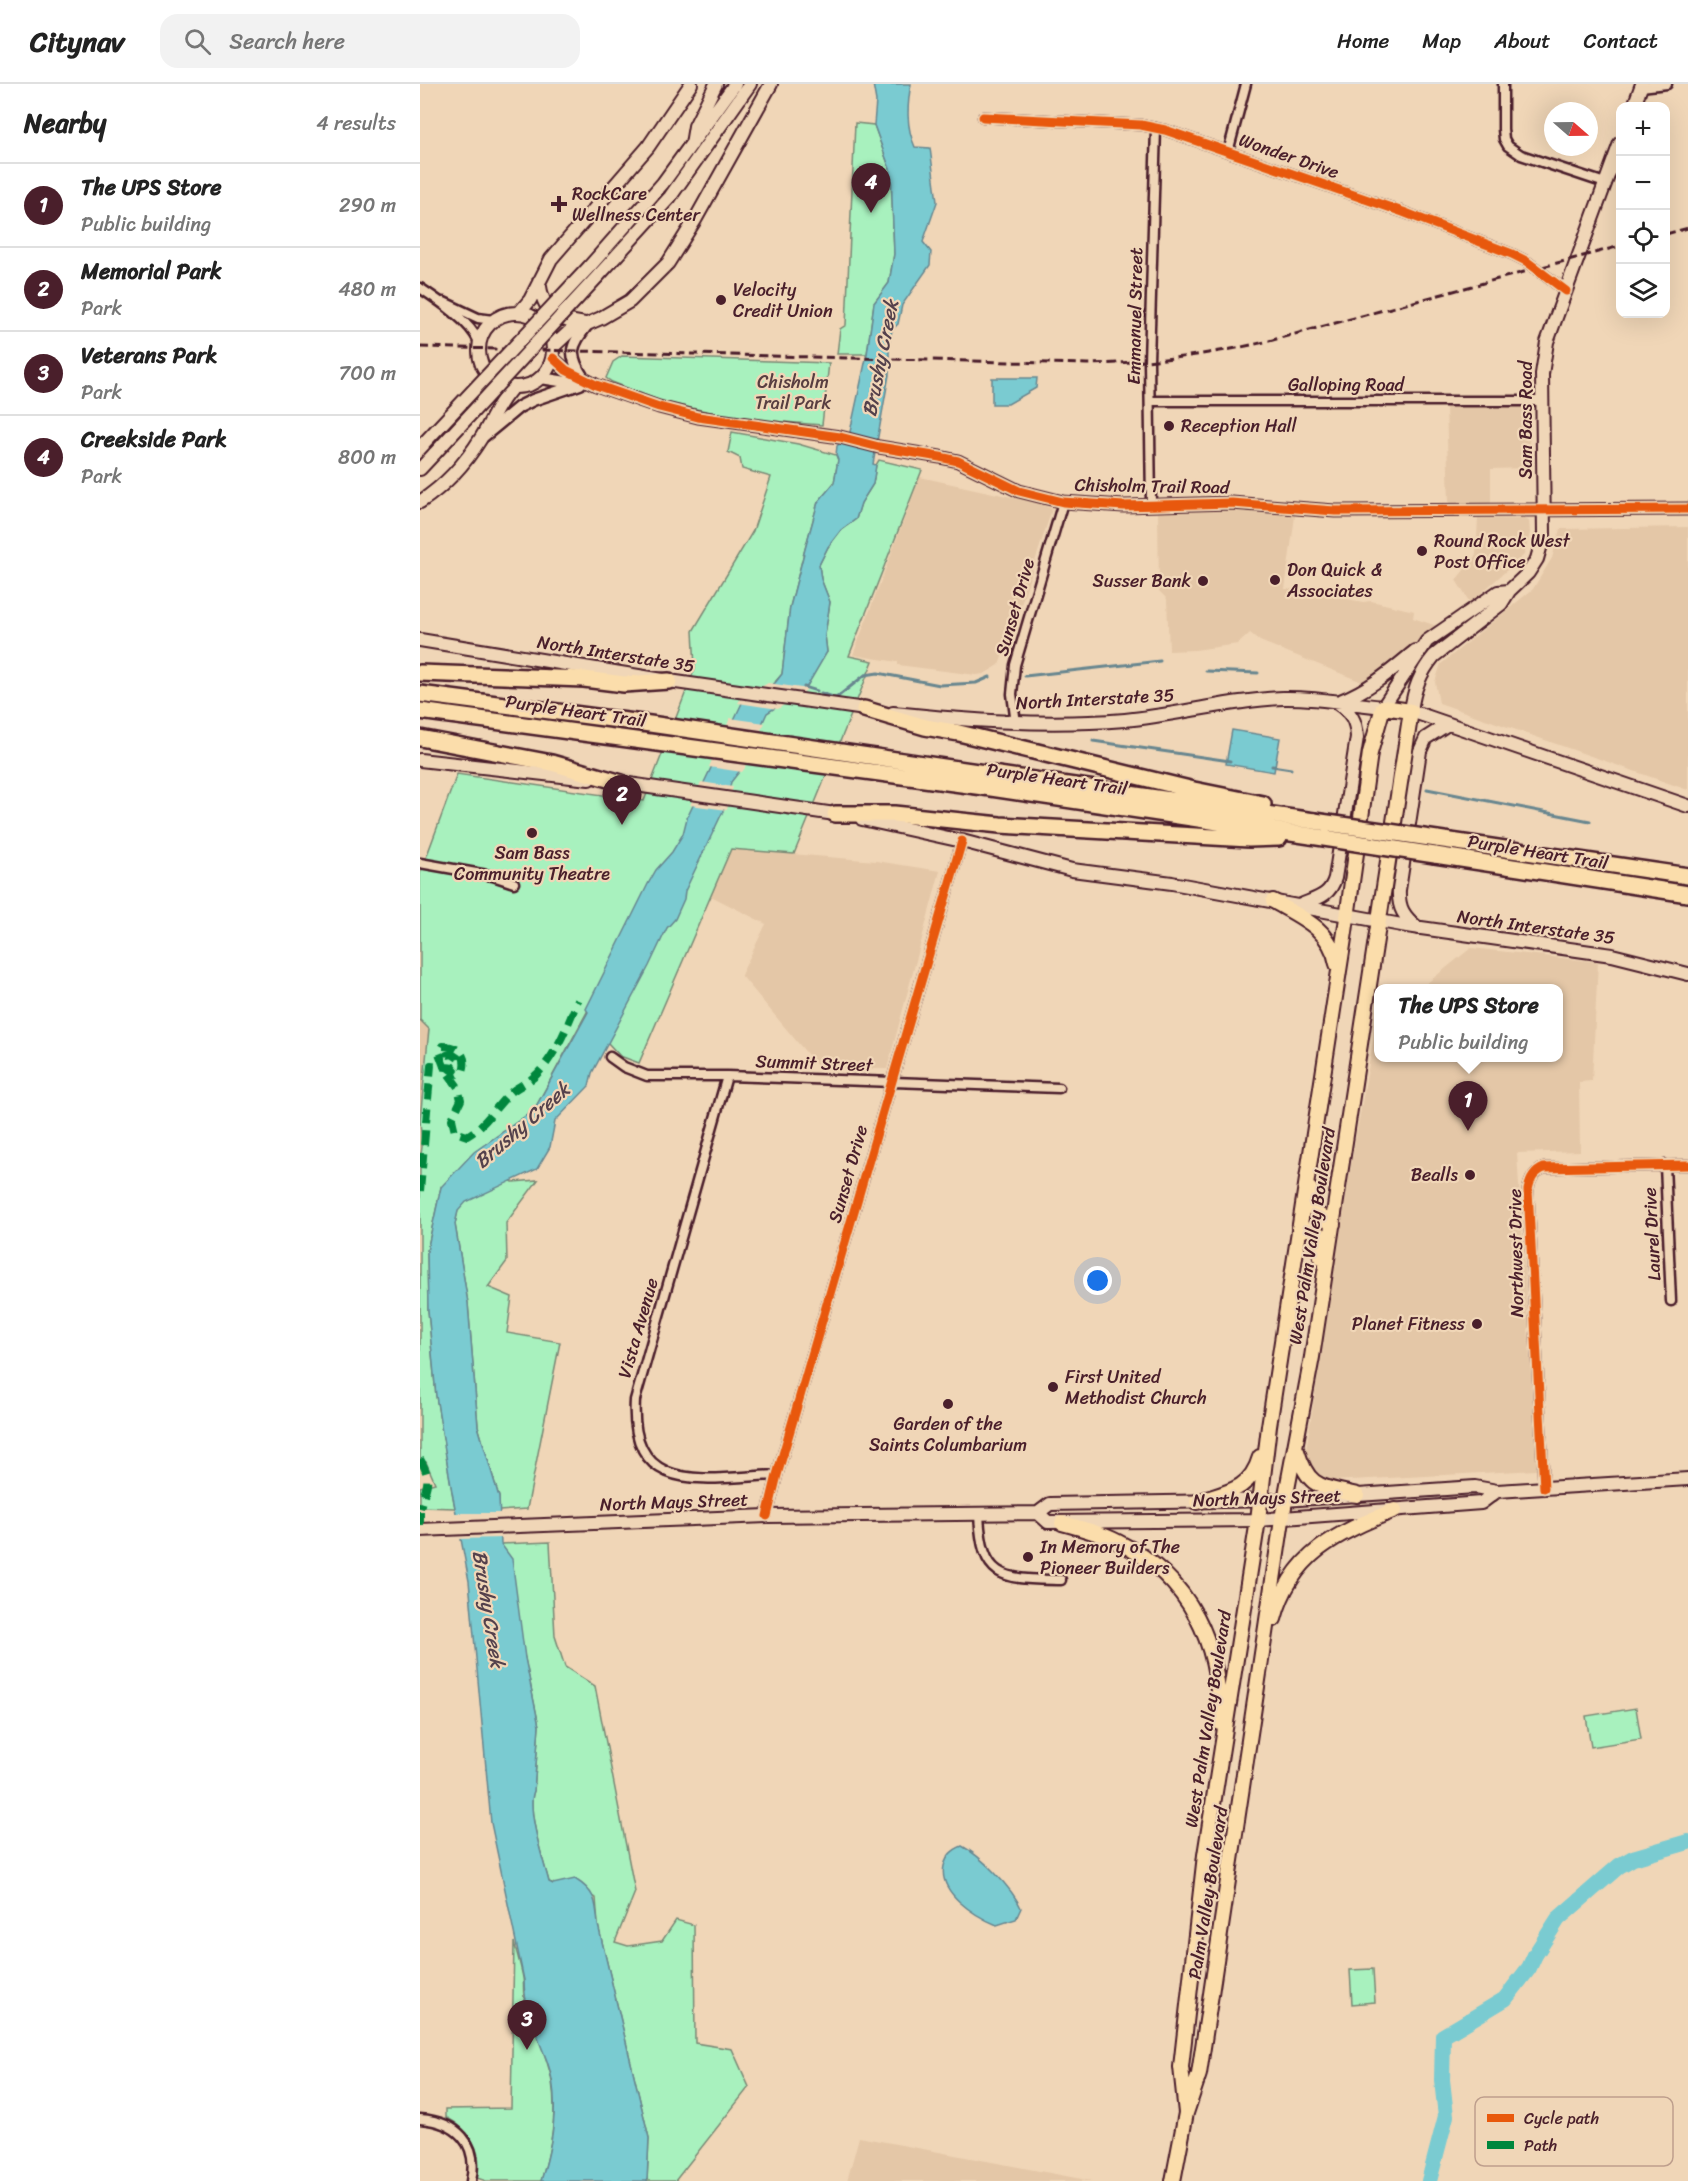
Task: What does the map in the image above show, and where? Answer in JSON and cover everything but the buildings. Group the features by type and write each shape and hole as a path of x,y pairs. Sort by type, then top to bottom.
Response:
{"highway":[{"path":"420,673 584,679 624,684 669,681"},
{"name":"Purple Heart Trail","path":"420,694 842,752 1313,829 1435,855 1688,894"},
{"path":"1338,974 1370,753 1383,707"},
{"name":"North Interstate 35","path":"1383,707 1411,711"},
{"path":"859,709 925,727 1259,803 1313,829"},
{"name":"Purple Heart Trail","path":"420,711 991,788 1313,829 1437,839 1688,874"},
{"name":"West Palm Valley Boulevard","path":"1259,1677 1282,1518 1314,1346 1395,800 1411,711"},
{"path":"420,738 552,763 626,784"},
{"path":"829,813 894,814 1000,825 1249,839 1313,829"},
{"path":"1273,901 1322,932 1333,949 1338,974"},
{"name":"West Palm Valley Boulevard","path":"1205,1855 1258,1520 1269,1426 1338,974"},
{"path":"1308,1172 1312,1206 1317,1215 1333,1224"},
{"path":"1299,1228 1318,1233 1323,1278"},
{"path":"1197,1502 1234,1489 1249,1481 1257,1469 1269,1426"},
{"path":"1296,1448 1302,1467 1311,1480 1323,1486 1357,1495"},
{"path":"1259,1677 1279,1604 1291,1581 1303,1565 1316,1550 1334,1536 1395,1510"},
{"path":"1062,1523 1105,1536 1132,1550 1157,1568 1189,1604 1210,1644 1218,1678 1218,1776"},
{"name":"Palm Valley Boulevard","path":"1173,2181 1185,2114 1199,2074 1259,1677"},
{"name":"Palm Valley Boulevard","path":"1185,2114 1181,2067 1205,1855"}],"main road":[{"path":"519,313 530,300 551,259 648,147 691,84"},
{"path":"691,147 695,126 716,84"},
{"path":"420,469 594,272 691,147 735,84"},
{"path":"422,445 670,197 750,84"},
{"path":"554,352 549,333 542,323 531,316 519,313 504,315 493,320 485,328 479,342 478,352 484,370 495,380 513,387 528,386 549,370 554,352 569,332 630,300 668,263 682,243 771,84"},
{"path":"1636,102 1642,86"},
{"name":"Sam Bass Road","path":"1411,711 1417,683 1434,656 1501,604 1509,591 1528,573 1537,559 1544,534 1543,361 1547,342 1616,154"},
{"path":"539,281 544,304 551,313 571,322 587,324"},
{"path":"420,502 450,479 463,464 481,438 501,400 513,387"},
{"name":"Sam Bass Road","path":"1383,707 1428,641 1498,592 1509,591"},
{"name":"North Interstate 35","path":"420,640 669,681 859,709 957,720 1016,723 1126,719 1286,698 1383,707"},
{"path":"1336,702 1377,682 1428,641"},
{"path":"1300,905 1327,893 1332,888 1335,878 1357,737 1357,727 1353,716 1336,702"},
{"name":"North Interstate 35","path":"1411,711 1688,806"},
{"path":"1418,928 1404,915 1398,901 1420,751 1426,738 1448,724"},
{"name":"North Interstate 35","path":"420,760 626,784 829,813 904,827 1072,870 1172,883 1418,928 1612,956 1688,974"},
{"name":"North Mays Street","path":"420,1530 767,1516 1038,1513 1050,1504 1285,1500 1474,1486 1497,1491 1688,1479"},
{"name":"North Mays Street","path":"1038,1513 1048,1522 1062,1523 1258,1520 1481,1503 1497,1491"}],"street":[{"path":"1228,152 1246,84"},
{"path":"1503,84 1503,129 1504,139 1508,146 1521,155 1605,183"},
{"path":"1642,86 1667,84"},
{"name":"Wonder Drive","path":"983,117 1141,125 1156,128 1403,212 1512,254 1526,261 1566,291"},
{"name":"Emmanuel Street","path":"1151,505 1149,361 1156,128"},
{"path":"420,288 441,302 471,329 479,342"},
{"path":"441,302 478,318 493,320"},
{"path":"481,438 519,406 581,381 572,359 572,351 578,336 587,324"},
{"name":"Chisholm Trail Road","path":"554,352 566,370 581,381"},
{"name":"Chisholm Trail Road","path":"541,378 581,381 659,407 698,417 840,437 879,447 958,461 1018,491 1063,502 1101,506 1232,503 1335,511 1688,510"},
{"name":"Galloping Road","path":"1150,401 1542,401"},
{"name":"Sunset Drive","path":"1016,723 1012,694 1015,665 1063,502"},
{"name":"Sunset Drive","path":"767,1516 777,1474 962,841"},
{"path":"420,863 493,876 514,883"},
{"name":"Summit Street","path":"610,1057 624,1067 647,1076 727,1076 1059,1088"},
{"name":"Vista Avenue","path":"727,1076 635,1400 634,1429 643,1452 659,1468 670,1474 694,1478 777,1474"},
{"name":"Laurel Drive","path":"1665,1165 1671,1301"},
{"name":"Northwest Drive","path":"1544,1488 1528,1190 1530,1182 1533,1176 1544,1168 1688,1165"},
{"path":"979,1514 984,1556 996,1570 1004,1575 1024,1579 1061,1580"},
{"path":"420,2119 443,2122 465,2139 474,2166 471,2181"}],"shaded area":[{"path":"1446,405 1532,407 1527,468 1491,469 1491,504 1449,503"},
{"path":"920,477 1039,503 1052,509 1005,654 999,665 984,674 976,675 898,665 898,662 853,655"},
{"path":"1227,509 1295,516 1285,589 1296,589 1363,602 1371,601 1414,611 1413,618 1440,627 1387,666 1367,684 1260,641 1250,633 1238,644 1169,651 1167,599 1159,591 1158,511"},
{"path":"1478,518 1525,519 1529,521 1530,533 1524,555 1470,603 1456,580 1476,555"},
{"path":"1688,527 1688,790 1439,703 1435,682 1441,664 1533,589 1552,558 1560,529"},
{"path":"731,849 876,861 940,871 887,1069 819,1068 741,975 766,924 711,896"},
{"path":"1471,948 1598,962 1592,1081 1579,1082 1580,1151 1517,1153 1537,1470 1332,1481 1315,1478 1305,1467 1306,1450 1352,1158 1374,1036 1374,1062 1563,1062 1563,984 1426,984"},
{"path":"420,1020 429,1029 420,1120"},
{"path":"859,2137 1092,2181 847,2181"}],"green space":[{"path":"855,123 874,125 891,172 894,254 889,283 874,303 867,354 837,354 840,329 846,325"},
{"name":"Chisholm Trail Park","path":"622,356 829,363 822,425 758,420 663,402 606,378 613,362"},
{"path":"732,432 798,444 836,455 838,460 834,483 818,502 790,607 782,674 775,682 827,652 825,635 830,602 821,579 819,565 828,547 841,530 856,519 861,503 873,484 879,460 922,470 849,656 873,661 794,854 731,849 639,1063 620,1056 608,1043 587,1012 534,1110 475,1152 513,1182 538,1180 506,1223 507,1261 488,1287 512,1297 507,1333 560,1342 527,1509 499,1511 499,1497 478,1426 468,1303 455,1224 458,1210 441,1187 427,1251 428,1310 436,1396 455,1508 420,1507 420,1487 435,1483 426,1462 420,1461 420,1162 422,1147 420,1120 429,1029 420,1020 420,874 457,774 644,801 695,668 693,631 753,531 771,477 742,469 740,458 728,452"},
{"path":"550,1542 555,1636 565,1667 595,1686 635,1892 615,1942 628,1946 662,1941 676,1920 694,1925 695,2043 732,2049 749,2087 675,2181 647,2181 649,2138 598,1925 596,1898 549,1882 534,1822 532,1799 539,1726 501,1544"},
{"path":"1636,1708 1641,1739 1591,1747 1586,1716"},
{"path":"514,1942 523,1978 524,1997 551,2076 554,2106 552,2137 541,2181 486,2181 477,2178 479,2168 477,2150 473,2142 462,2128 446,2117 446,2109 511,2108"},
{"path":"1373,1969 1375,2002 1352,2004 1350,1970"}],"water":[{"name":"Brushy Creek","path":"873,84 911,84 908,108 910,132 915,147 930,148 937,202 923,242 931,252 930,265 902,305 898,324 892,330 889,344 889,375 873,464 876,465 873,484 861,503 856,519 841,530 828,547 819,565 821,579 830,602 825,635 827,652 806,688 767,713 742,768 731,782 724,809 685,891 675,919 667,928 592,1073 589,1086 555,1121 550,1147 537,1169 466,1202 458,1211 455,1224 468,1303 478,1426 499,1497 501,1544 512,1559 525,1658 539,1726 532,1799 534,1822 549,1882 553,1884 575,1879 587,1888 594,1898 598,1925 649,2138 647,2181 541,2181 552,2136 554,2090 547,2061 526,2001 524,1980 491,1823 469,1581 436,1396 428,1310 427,1251 441,1187 474,1152 534,1110 588,1012 586,1009 648,884 683,834 687,818 743,701 775,683 782,674 790,607 805,549 818,502 834,483 838,460 837,446 850,432 867,354 874,303 889,283 894,254 891,172 874,125 876,101"},
{"path":"992,378 1037,378 1036,388 1008,404 992,404"},
{"path":"1232,730 1280,738 1274,772 1226,764"},
{"path":"962,1846 987,1865 1011,1891 1021,1908 1016,1919 997,1925 979,1916 952,1894 944,1876 944,1866 950,1853"}],"pier":[{"path":"768,683 808,689 778,709 738,703 741,698"},
{"path":"730,718 765,723 747,754 745,768 742,772 709,767"},
{"path":"701,782 733,787 727,810 690,805"},
{"path":"453,1513 502,1513 504,1538 458,1539"}],"waterway":[{"path":"1025,676 1160,661"},
{"path":"1206,671 1258,673"},
{"path":"821,693 836,698 865,675 878,673 940,685 976,683 990,677"},
{"path":"804,687 817,691"},
{"path":"1093,741 1230,761"},
{"path":"1272,766 1291,769"},
{"path":"1427,789 1590,821"},
{"path":"1429,2181 1446,2116 1442,2080 1443,2036 1505,1999 1529,1968 1558,1919 1619,1866 1633,1858 1688,1842"}],"railway":[{"path":"1670,233 1688,228"},
{"path":"420,347 1087,364 1133,362 1201,354 1269,341 1616,247"}],"marked path":[{"path":"420,1191 431,1065 454,1068 459,1064 458,1058 452,1054 447,1055 447,1067 457,1074 463,1071 464,1066 463,1056 458,1050 443,1046 439,1053 445,1069 458,1087 461,1100 452,1119 455,1132 467,1136 474,1132 510,1093 531,1079 544,1066 561,1039 578,1000"},
{"path":"420,1459 427,1479 420,1508"},
{"path":"420,1511 420,1529"}],"cycle path":[{"path":"983,117 1141,125 1165,130 1403,212 1512,254 1526,261 1566,291"},
{"path":"553,358 566,370 596,385 659,407 698,417 840,437 879,447 958,461 1019,491 1063,502 1124,506 1232,503 1335,511 1688,509"},
{"path":"767,1516 962,841"},
{"path":"1544,1488 1528,1190 1531,1179 1544,1168 1688,1165"}],"place":[{"name":"RockCare Wellness Center","path":"559,204"},
{"name":"Creekside Park","path":"871,213"},
{"name":"Velocity Credit Union","path":"721,300"},
{"name":"Reception Hall","path":"1169,426"},
{"name":"Round Rock West Post Office","path":"1422,551"},
{"name":"Don Quick & Associates","path":"1275,580"},
{"name":"Susser Bank","path":"1203,581"},
{"name":"Memorial Park","path":"622,825"},
{"name":"Sam Bass Community Theatre","path":"532,833"},
{"name":"The UPS Store","path":"1468,1131"},
{"name":"Bealls","path":"1470,1175"},
{"name":"Planet Fitness","path":"1477,1324"},
{"name":"First United Methodist Church","path":"1053,1387"},
{"name":"Garden of the Saints Columbarium","path":"948,1404"},
{"name":"In Memory of The Pioneer Builders","path":"1028,1557"},
{"name":"Veterans Park","path":"527,2050"}]}
